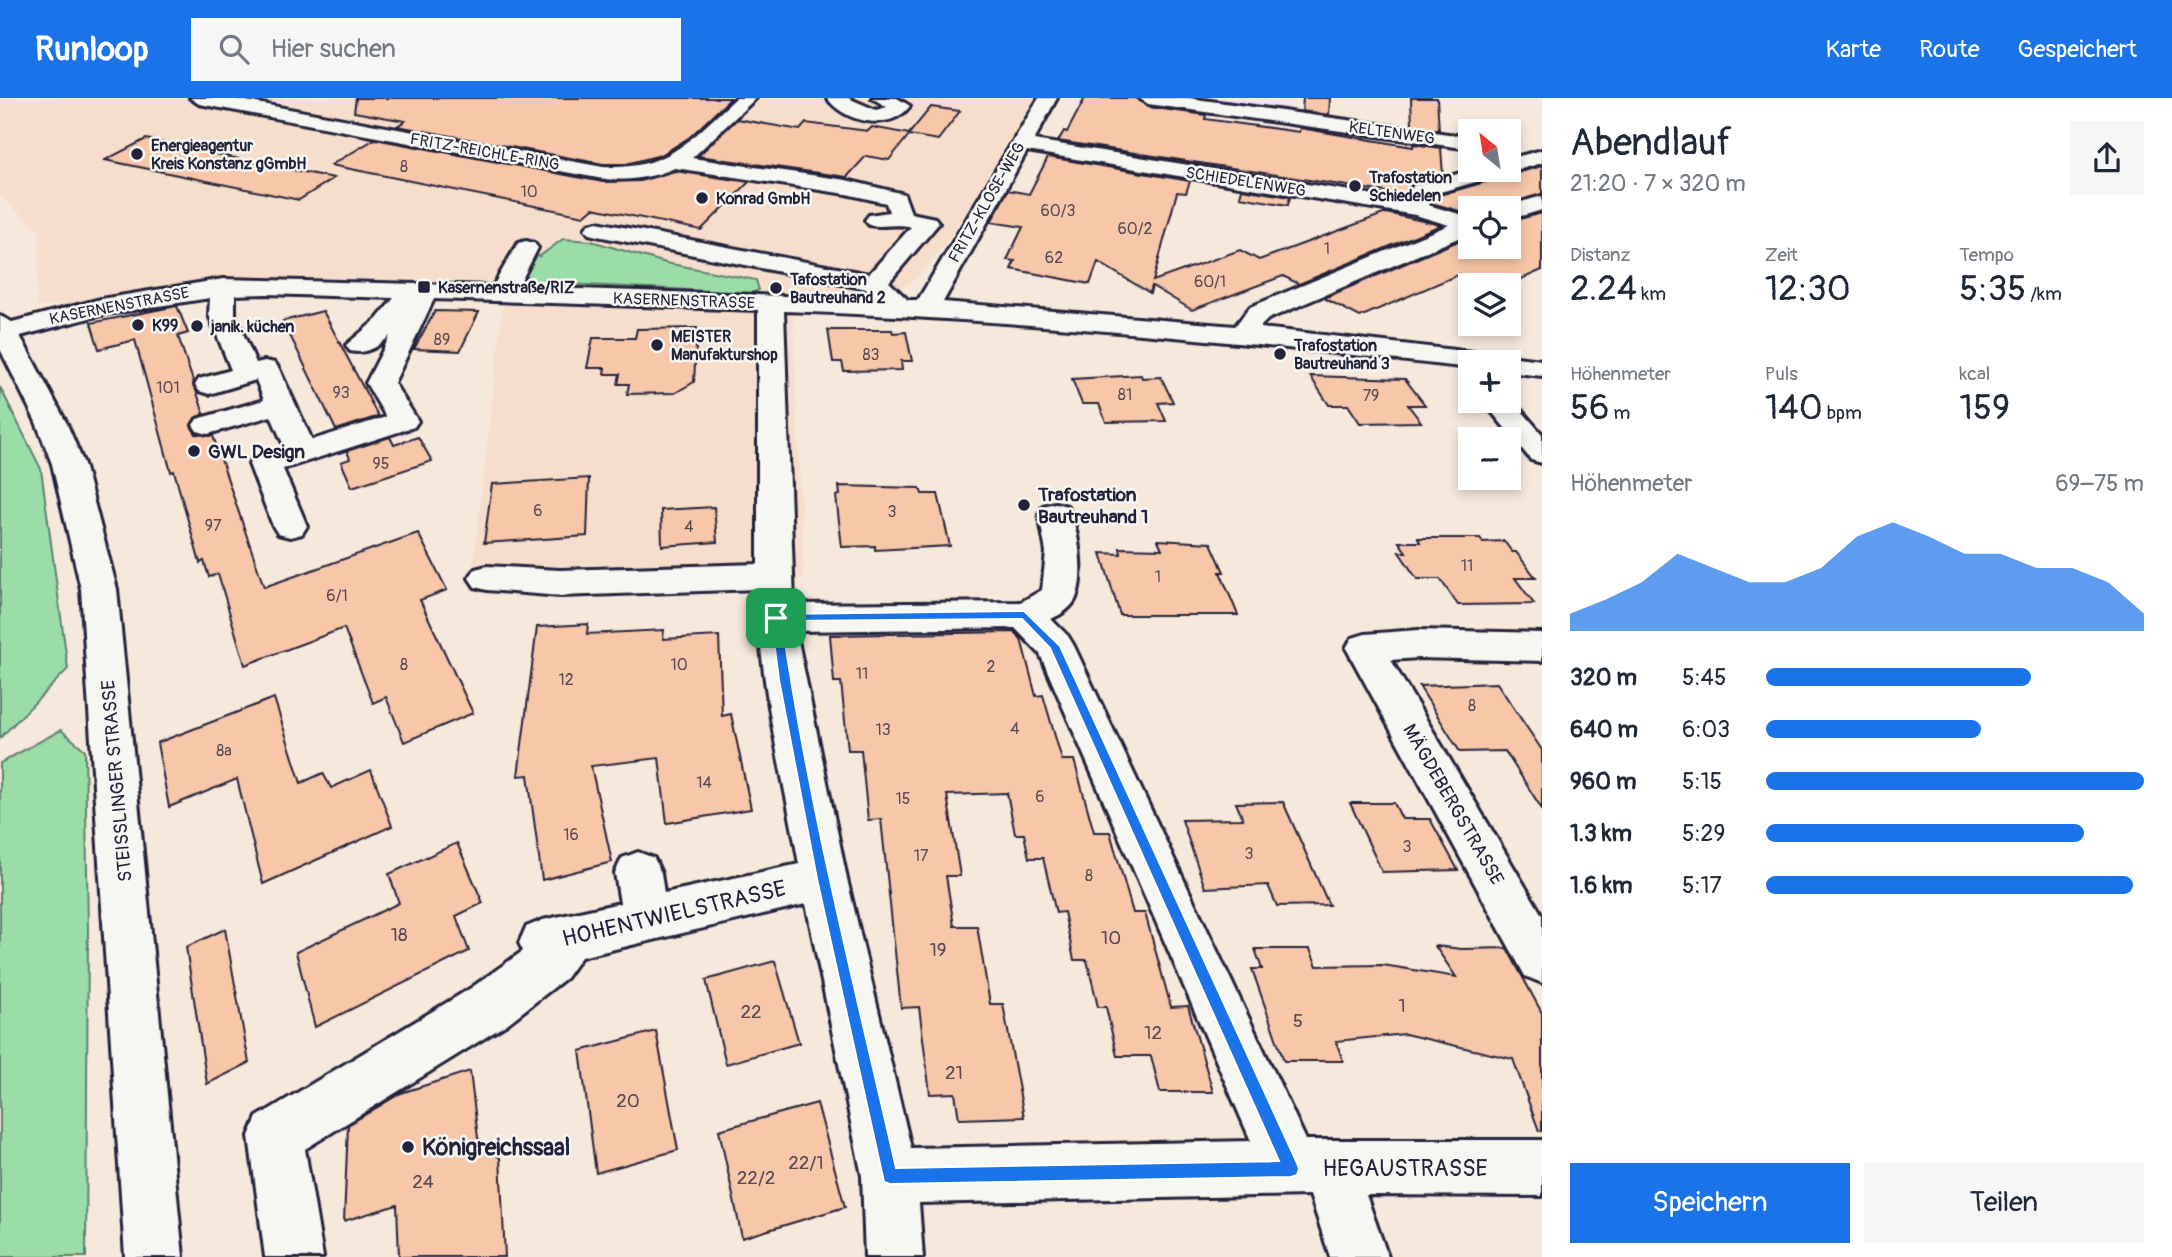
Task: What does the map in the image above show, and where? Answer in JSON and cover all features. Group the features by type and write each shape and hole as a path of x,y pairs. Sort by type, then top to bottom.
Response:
{"street":[{"name":"FRITZ-REICHLE-RING","path":"199,98 603,173 644,174 674,162 747,98"},
{"path":"836,98 854,111 867,116 895,112 900,106 881,98"},
{"name":"FRITZ-KLOSE-WEG","path":"913,307 1048,98"},
{"name":"KELTENWEG","path":"1148,98 1227,103 1458,141"},
{"name":"SCHIEDELENWEG","path":"1020,144 1417,209 1458,221"},
{"path":"1521,151 1542,155"},
{"path":"1521,162 1542,155"},
{"path":"674,162 846,187 895,200 900,211 888,218 927,223 875,283"},
{"path":"1417,209 1417,198 1421,191 1458,180"},
{"path":"597,229 875,283 913,307"},
{"path":"1248,335 1248,324 1259,313 1458,229"},
{"path":"502,293 526,248"},
{"name":"KASERNENSTRASSE","path":"2,328 148,296 223,287 265,286 913,307 1248,335 1458,360"},
{"path":"223,287 222,315 247,374"},
{"path":"360,345 382,331 418,290"},
{"path":"290,526 265,464 403,421 380,383 418,290"},
{"path":"771,303 776,597 785,680 824,879 890,1176 894,1257"},
{"name":"STEISSLINGER STRASSE","path":"2,328 51,422 68,464 99,589 154,1257"},
{"path":"1521,366 1542,368"},
{"path":"208,385 265,369 303,453"},
{"path":"208,425 281,404"},
{"path":"1508,413 1542,453"},
{"path":"486,578 1024,615 1042,608 1059,596 1063,552 1055,514"},
{"path":"1024,615 1055,646 1310,1168 1359,1257"},
{"name":"MÄGDEBERGSTRASSE","path":"1542,648 1418,644 1365,648 1542,960"},
{"path":"638,873 646,919"},
{"name":"HOHENTWIELSTRASSE","path":"294,1257 276,1136 489,1006 549,961 545,942 824,879"},
{"name":"HEGAUSTRASSE","path":"890,1176 1310,1168 1542,1168"}],"shaded area":[{"path":"0,98 1041,98 948,240 919,277 902,287 878,294 792,294 804,579 470,591 506,281 36,306 40,232 0,196"}],"green space":[{"path":"563,239 591,241 666,263 756,280 759,290 751,293 525,282 521,279 530,257 540,256"},
{"path":"0,387 41,469 68,669 0,738"},
{"path":"61,730 85,750 88,930 86,1257 0,1257 0,763"}],"building":[{"path":"356,98 731,98 690,137 661,155 626,164 603,164 397,126 405,121 354,112"},
{"path":"1085,98 1137,98 1148,107 1206,115 1205,119 1299,132 1300,128 1413,147 1413,144 1441,148 1443,175 1412,183 1405,195 1058,141 1064,131 1067,132"},
{"path":"1303,98 1330,98 1329,115 1302,111"},
{"path":"1411,98 1437,98 1439,130 1412,126"},
{"path":"931,107 960,111 938,140 909,135 889,160 866,156 847,177 698,156 737,119 800,130 806,123 868,131 872,127 909,134"},
{"path":"146,139 334,178 299,200 105,160"},
{"path":"375,139 603,182 640,181 675,171 749,182 701,230 593,208 584,216 331,165"},
{"path":"1048,157 1190,181 1186,193 1177,192 1153,281 1240,250 1259,260 1386,213 1441,225 1299,284 1283,276 1192,310 1152,286 1150,293 1098,262 1090,284 1011,269 1015,261 1007,260 1023,227 991,222 1008,190 1029,194"},
{"path":"1542,166 1542,194 1521,201 1521,196 1458,196 1458,211 1431,203 1432,197 1485,182 1521,182 1521,172"},
{"path":"1242,189 1290,197 1288,205 1240,197"},
{"path":"1542,213 1542,270 1521,279 1521,273 1458,273 1360,317 1324,298 1458,241 1458,259 1521,259 1521,219"},
{"path":"177,306 188,333 178,336 204,414 195,418 191,426 196,434 213,436 264,587 418,533 447,590 420,600 473,713 404,742 386,697 373,703 344,628 245,665 218,574 209,577 204,561 200,563 174,471 171,472 135,340 99,349 91,323"},
{"path":"323,311 379,416 336,430 283,321"},
{"path":"435,311 479,312 460,351 414,349"},
{"path":"697,328 694,382 675,393 627,394 629,384 618,384 620,374 604,374 605,368 587,368 593,338 635,338 637,329"},
{"path":"828,330 906,332 912,361 901,361 902,370 844,371 842,362 833,362"},
{"path":"1141,375 1142,378 1161,377 1173,402 1158,403 1166,421 1106,422 1099,404 1082,404 1072,379"},
{"path":"1310,376 1405,379 1425,405 1408,405 1421,422 1360,423 1348,405 1329,405"},
{"path":"390,437 394,445 418,437 432,461 352,487 341,462 350,459 347,451"},
{"path":"589,478 587,536 484,543 492,484"},
{"path":"839,486 920,488 922,494 938,494 950,546 875,550 875,546 842,547 836,496 840,495"},
{"path":"714,507 717,542 662,546 661,510"},
{"path":"1418,538 1480,538 1483,542 1504,541 1536,578 1515,578 1534,604 1458,605 1440,579 1417,579 1399,552 1406,552 1399,542 1420,542"},
{"path":"1158,540 1211,543 1238,615 1120,615 1101,553 1121,554 1120,548 1162,549"},
{"path":"588,624 587,634 664,630 663,639 719,636 722,716 731,714 751,809 667,823 659,758 591,766 612,862 542,880 528,775 518,776 537,627"},
{"path":"1015,632 1021,639 1036,696 1043,695 1062,760 1074,760 1094,832 1110,832 1133,913 1145,913 1171,1007 1188,1006 1213,1092 1160,1092 1151,1056 1117,1056 1106,1007 1098,1007 1087,960 1074,960 1064,912 1056,913 1043,858 1029,858 1024,834 1015,834 1007,793 947,795 960,876 946,876 954,926 977,926 990,1004 1003,1004 1024,1117 959,1119 955,1093 930,1094 919,1007 901,1008 881,819 868,820 861,750 848,750 841,682 834,682 830,635"},
{"path":"1497,683 1542,750 1542,809 1505,751 1460,752 1419,686"},
{"path":"274,698 301,783 323,773 331,788 371,770 392,826 263,884 237,779 169,807 157,743"},
{"path":"1283,802 1329,905 1277,906 1268,885 1205,888 1182,820 1243,819 1236,803"},
{"path":"1350,803 1394,803 1402,819 1430,819 1458,870 1382,872"},
{"path":"457,843 483,903 456,916 469,951 315,1027 296,952 399,903 389,874"},
{"path":"225,929 249,1063 207,1084 186,947"},
{"path":"1435,946 1462,949 1507,948 1542,1013 1542,1131 1539,1131 1513,1059 1405,1034 1336,1041 1343,1061 1284,1061 1252,969 1262,969 1255,949 1310,949 1317,966 1383,965 1456,977"},
{"path":"775,961 799,1043 726,1064 706,980"},
{"path":"656,1031 678,1150 596,1173 580,1051"},
{"path":"470,1071 478,1138 500,1158 505,1257 399,1257 397,1205 344,1221 348,1125 401,1093"},
{"path":"817,1103 845,1207 742,1238 719,1130"}],"place":[{"name":"Energieagentur Kreis Konstanz gGmbH","path":"137,154"},
{"name":"Trafostation Schiedelen","path":"1355,186"},
{"name":"Konrad GmbH","path":"702,198"},
{"name":"Kasernenstraße/RIZ","path":"424,287"},
{"name":"Tafostation Bautreuhand 2","path":"776,288"},
{"name":"K99","path":"138,325"},
{"name":"janik. küchen","path":"197,326"},
{"name":"MEISTER Manufakturshop","path":"657,345"},
{"name":"Trafostation Bautreuhand 3","path":"1280,354"},
{"name":"GWL Design","path":"194,451"},
{"name":"Trafostation Bautreuhand 1","path":"1024,505"},
{"name":"Königreichssaal","path":"408,1147"}],"route":[{"path":"1024,615 1055,646 1291,1169 890,1176 824,879 785,680 776,618 1024,615"}]}
